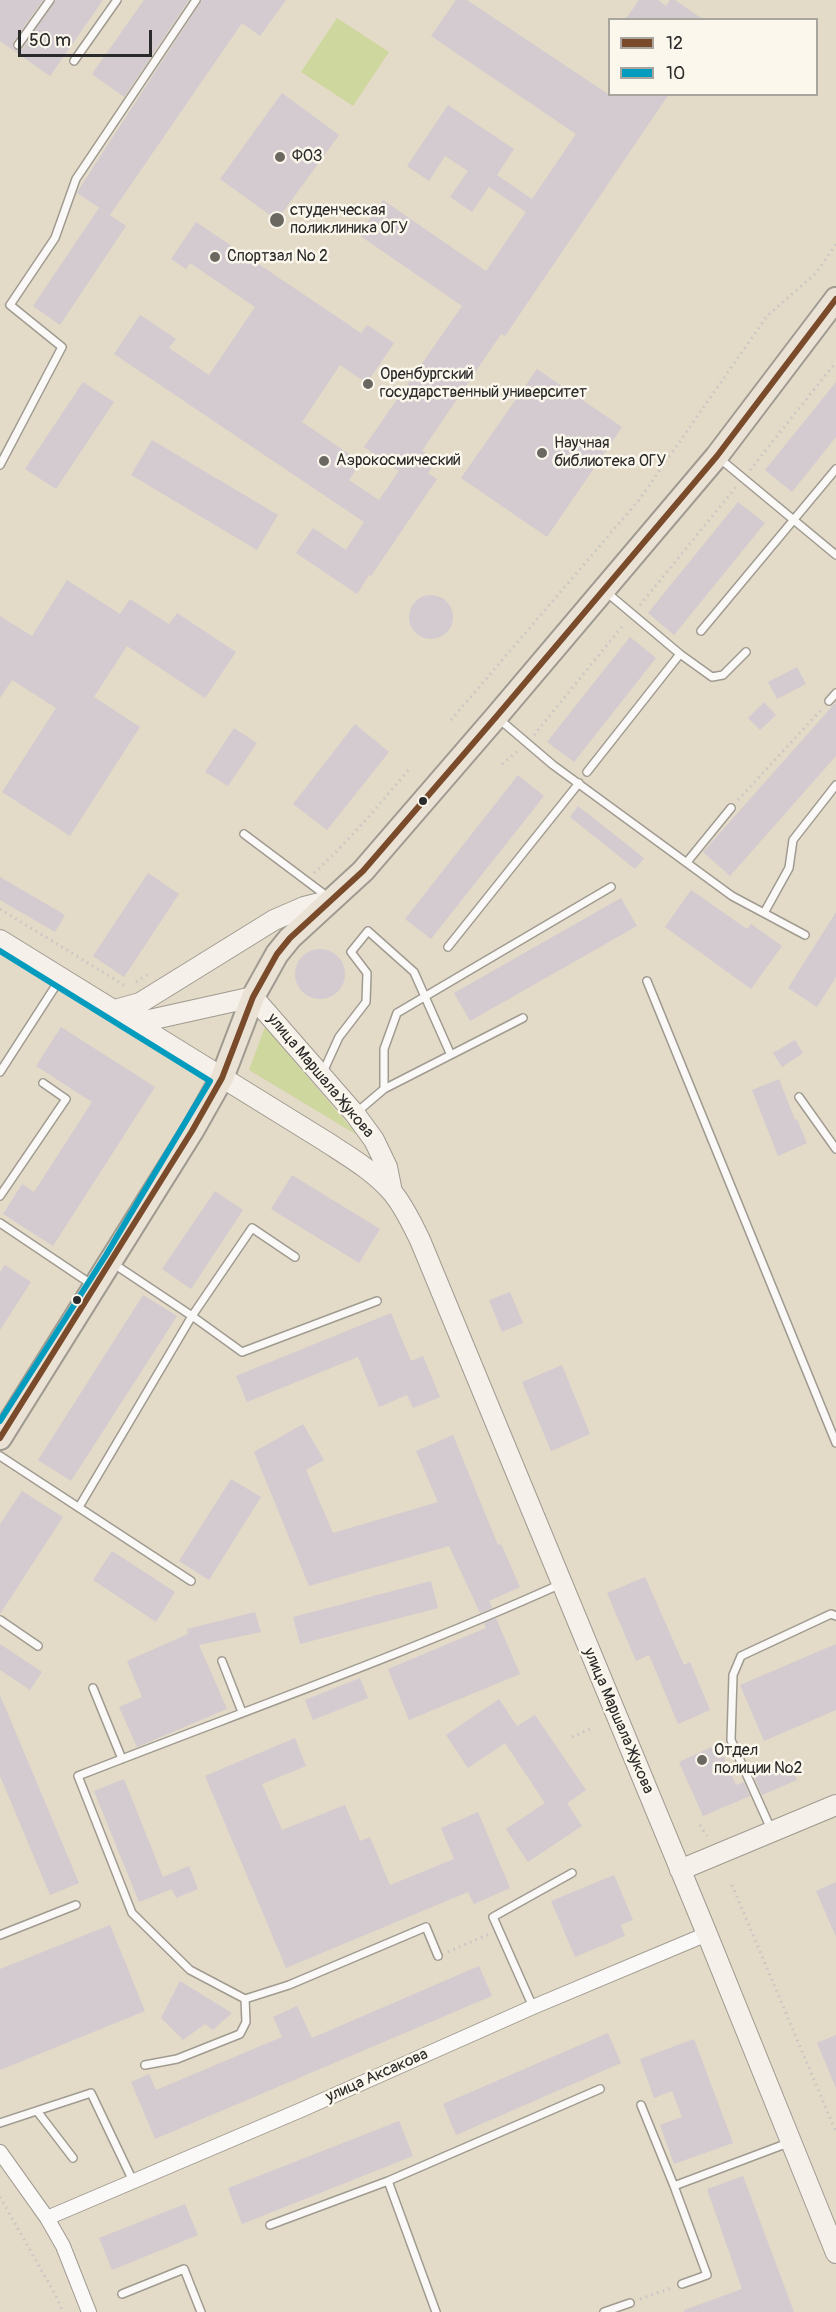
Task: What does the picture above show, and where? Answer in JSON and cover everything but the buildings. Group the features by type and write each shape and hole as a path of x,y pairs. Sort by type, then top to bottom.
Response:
{"main road":[{"path":"3,1427 96,1287 192,1131 222,1078 253,997 277,954 290,938 363,871 496,717 717,456 836,298"},
{"path":"115,1010 140,1003 274,920 304,907 332,900"},
{"name":"улица Маршала Жукова","path":"0,940 333,1147 373,1175 392,1192 420,1240 707,1934 836,2253"},
{"path":"136,1023 253,997"},
{"name":"улица Маршала Жукова","path":"253,997 355,1114 374,1140 387,1167 392,1192"},
{"path":"680,1870 836,1805"}],"street":[{"name":"улица Аксакова","path":"47,2218 707,1934"},
{"path":"0,2152 47,2218 63,2246 89,2312"}],"lane":[{"path":"18,45 50,0"},
{"path":"74,61 117,0"},
{"path":"0,465 62,347 10,305 55,238 76,179 196,0"},
{"path":"717,456 836,555"},
{"path":"701,631 836,469"},
{"path":"603,590 680,654 712,677 723,675 746,652"},
{"path":"587,772 680,654"},
{"path":"829,701 836,693"},
{"path":"496,717 526,744 732,896 805,935"},
{"path":"448,947 579,783"},
{"path":"764,913 789,868 793,840 836,785"},
{"path":"687,862 731,808"},
{"path":"244,834 307,879 332,900"},
{"path":"384,1089 384,1049 397,1013 611,887"},
{"path":"321,1075 339,1037 366,1002 367,973 351,952 368,931 414,972 450,1053"},
{"path":"0,1072 62,977"},
{"path":"647,981 836,1443"},
{"path":"355,1114 384,1089 450,1053 524,1018"},
{"path":"0,1196 66,1099 43,1083"},
{"path":"799,1097 836,1149"},
{"path":"0,1223 96,1287"},
{"path":"79,1507 192,1316 252,1228 294,1257"},
{"path":"111,1262 242,1352 377,1301"},
{"path":"0,1456 191,1581"},
{"path":"438,1956 426,1927 289,1985 244,2000 190,1970 132,1913 78,1776 380,1660 561,1584"},
{"path":"772,1832 731,1740 734,1675 741,1656 831,1614 836,1616"},
{"path":"0,1620 38,1646"},
{"path":"222,1660 242,1712"},
{"path":"93,1688 122,1759"},
{"path":"533,2007 493,1917 572,1873"},
{"path":"0,1935 76,1905"},
{"path":"145,2065 177,2060 240,2034 246,2022 244,2000"},
{"path":"270,2225 388,2181 600,2089"},
{"path":"0,2123 92,2092 133,2181"},
{"path":"641,2105 707,2275 682,2284"},
{"path":"38,2111 73,2158"},
{"path":"674,2186 790,2141"},
{"path":"388,2181 436,2312"},
{"path":"122,2294 184,2270 201,2312"},
{"path":"604,2312 630,2302"}],"path":[{"path":"450,720 639,500 767,316 816,273 836,244"},
{"path":"502,764 526,744 836,362"},
{"path":"731,808 829,701"},
{"path":"307,879 340,849 411,766"},
{"path":"0,909 131,989 137,980 158,969"},
{"path":"572,1737 594,1727"},
{"path":"700,1825 707,1836"},
{"path":"732,1885 836,2132"},
{"path":"438,1956 499,1930"},
{"path":"0,2197 63,2312"},
{"path":"630,2302 682,2284"}],"green space":[{"path":"337,18 389,52 353,106 301,72"},
{"path":"265,1027 357,1135 249,1070"}],"transit line":[{"name":"12","path":"0,1438 192,1131 222,1078 253,997 277,954 290,938 363,871 496,717 717,456 836,299"},
{"name":"10","path":"0,951 210,1081 106,1255 0,1421"}],"place":[{"name":"ФОЗ","path":"280,157"},
{"name":"студенческая поликлиника ОГУ","path":"277,220"},
{"name":"Спортзал № 2","path":"215,257"},
{"name":"Оренбургский государственный университет","path":"368,384"},
{"name":"Научная библиотека ОГУ","path":"542,453"},
{"name":"Аэрокосмический","path":"324,461"},
{"name":"Отдел полиции №2","path":"702,1760"}]}
